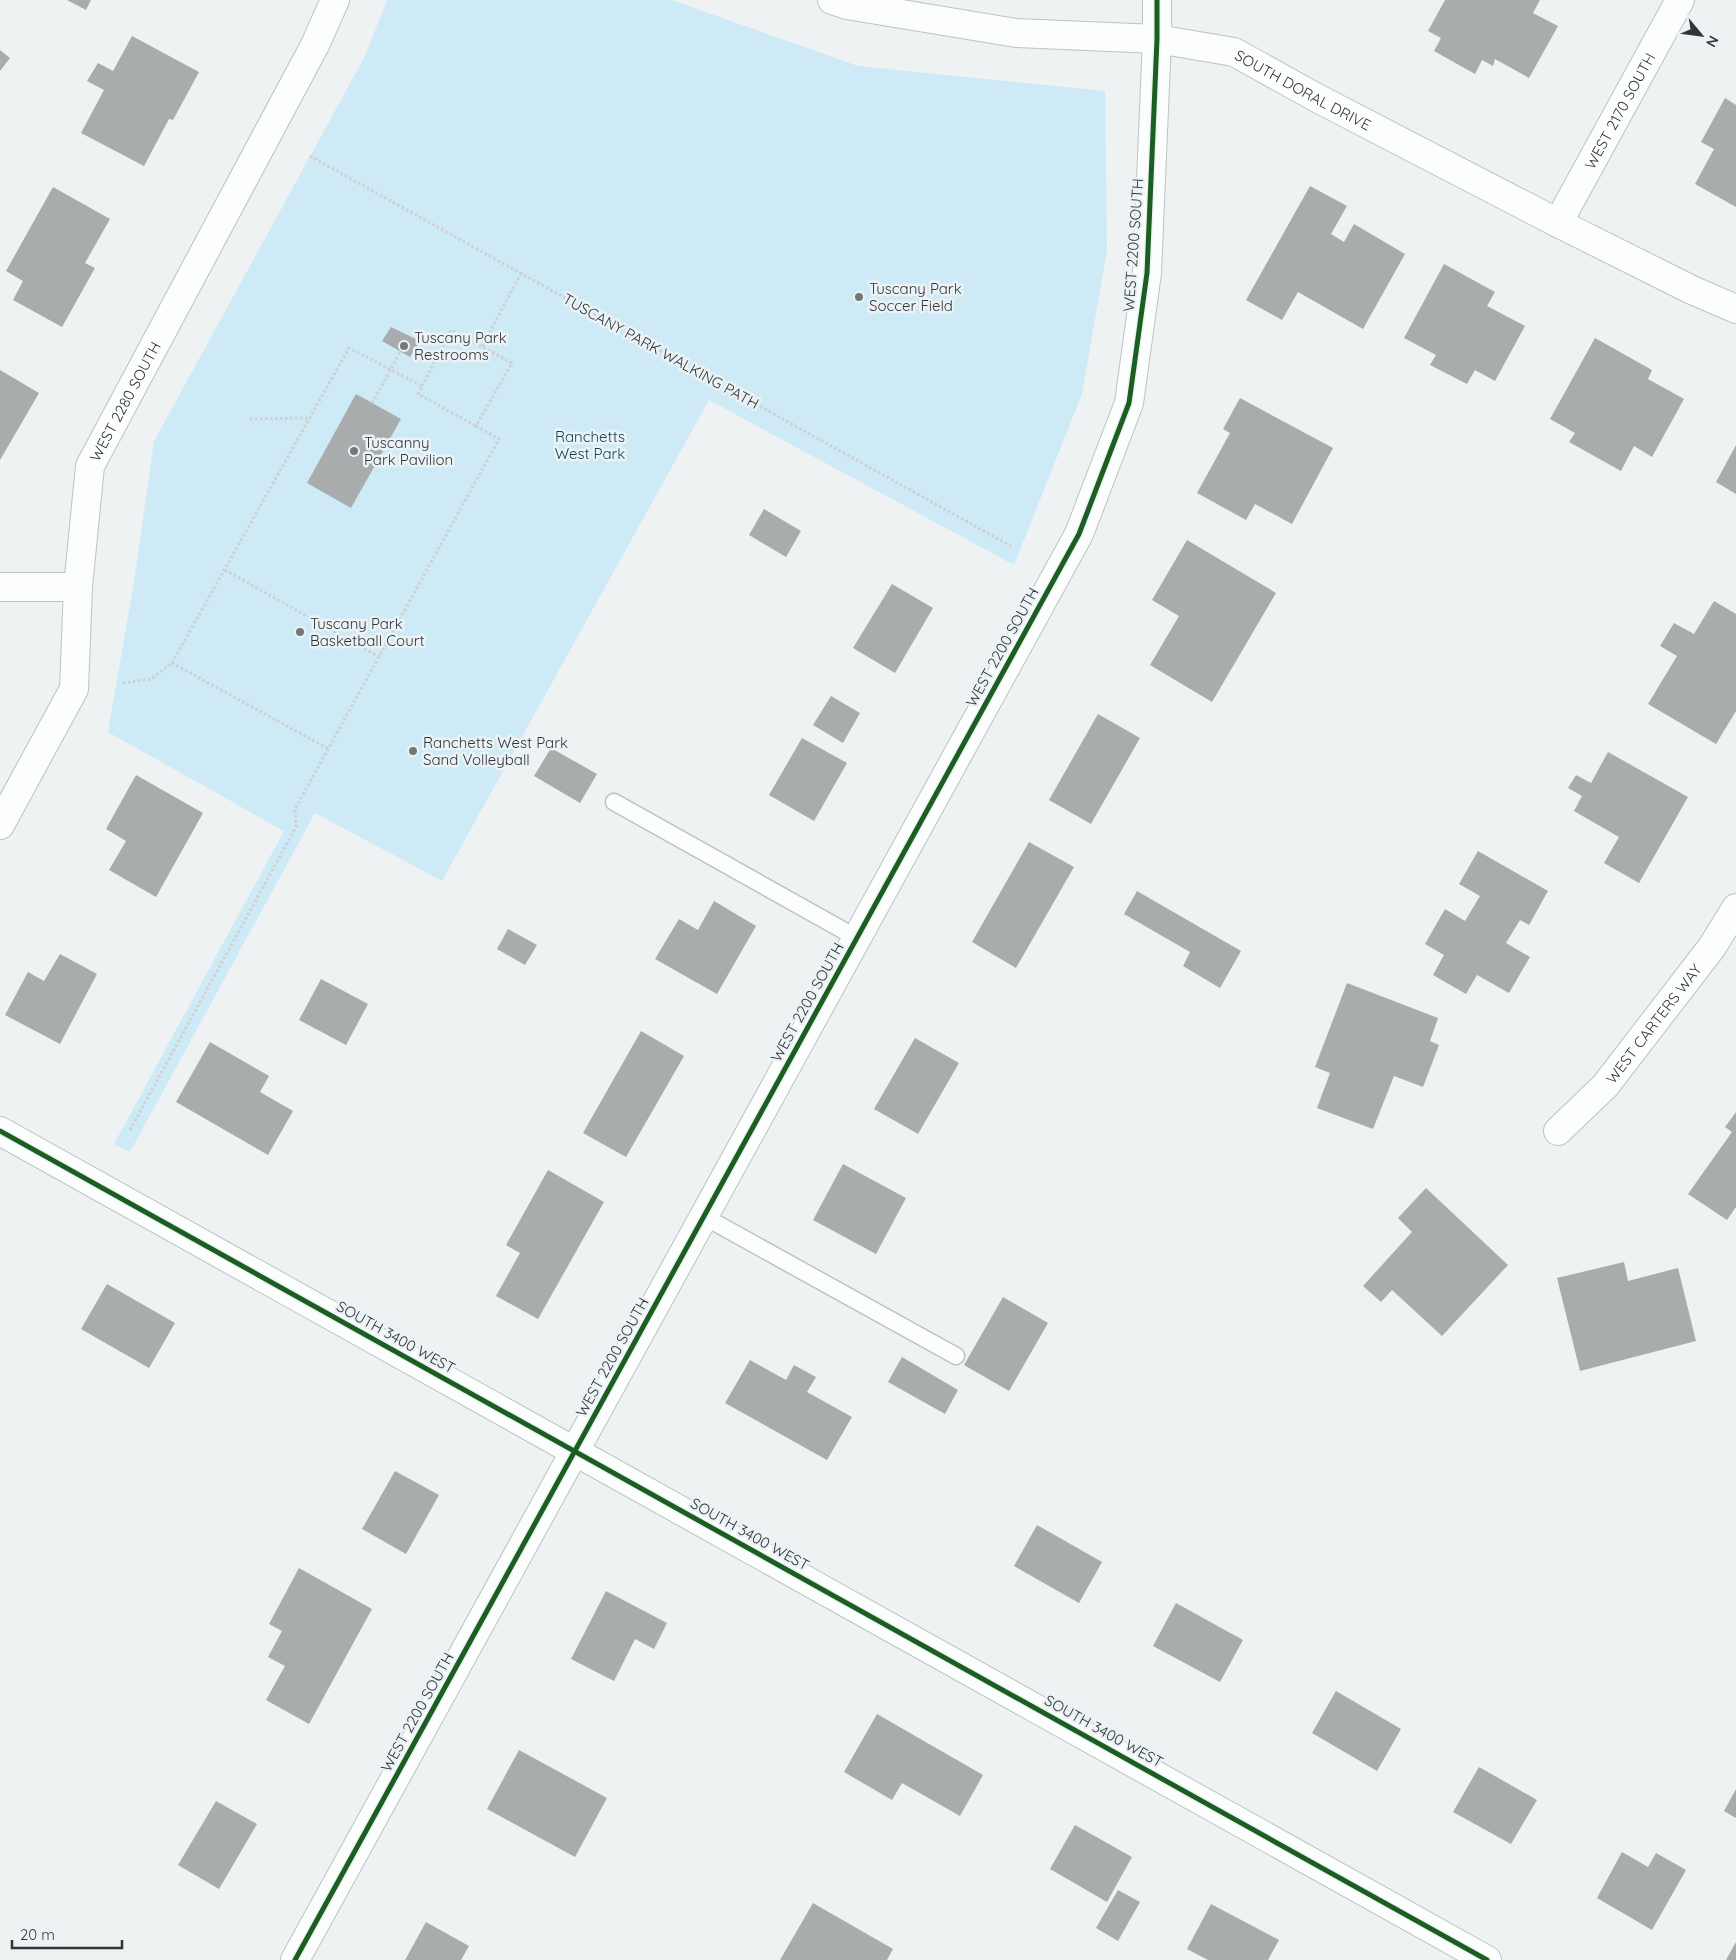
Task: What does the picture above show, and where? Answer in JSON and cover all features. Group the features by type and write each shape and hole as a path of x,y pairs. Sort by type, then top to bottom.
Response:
{"street":[{"name":"WEST 2280 SOUTH","path":"0,825 74,689 78,587 90,466 315,45 335,0"},
{"name":"SOUTH DORAL DRIVE","path":"832,0 847,5 1016,33 1157,39 1234,52 1317,98 1558,223 1692,290 1736,308"},
{"name":"WEST 2200 SOUTH","path":"294,1960 1079,534 1129,403 1147,273 1157,0"},
{"name":"WEST 2170 SOUTH","path":"1558,223 1680,0"},
{"path":"0,587 78,587"},
{"name":"WEST CARTERS WAY","path":"1558,1131 1605,1086 1712,947 1736,908"},
{"name":"SOUTH 3400 WEST","path":"0,1131 1487,1960"}],"lane":[{"path":"614,802 857,938"},
{"path":"704,1216 956,1356"}],"path":[{"path":"482,347 521,274"},
{"path":"130,1130 296,827 295,810 499,439 418,394 452,330 512,364 476,426"},
{"path":"123,683 151,679 172,663 350,348 422,386"},
{"path":"372,403 400,352"},
{"path":"250,419 310,418"},
{"path":"225,570 379,657"},
{"path":"172,663 329,749"}],"green space":[{"name":"Ranchetts West Park","path":"387,0 672,0 858,66 1105,91 1107,250 1082,394 1014,565 709,400 442,881 315,813 130,1152 114,1144 284,831 108,732 134,582 154,441 365,56"}],"building":[{"path":"67,0 91,0 86,10"},
{"path":"1445,0 1540,0 1533,13 1558,26 1529,78 1495,59 1493,66 1482,60 1475,74 1434,51 1441,38 1428,31"},
{"path":"132,36 199,72 173,120 169,119 144,166 81,133 104,90 87,81 98,63 113,71"},
{"path":"0,50 10,58 0,71"},
{"path":"1725,98 1736,105 1736,207 1695,184 1714,149 1701,142"},
{"path":"1310,186 1347,206 1331,234 1344,242 1354,224 1405,254 1363,329 1298,292 1282,320 1246,300"},
{"path":"53,187 110,219 85,263 95,268 62,327 13,300 23,281 6,271"},
{"path":"1444,264 1495,292 1487,306 1525,326 1495,381 1475,370 1467,384 1430,365 1436,355 1404,338"},
{"name":"Tuscany Park Restrooms","path":"391,327 420,341 410,357 382,341"},
{"path":"1595,338 1652,370 1648,379 1684,399 1652,457 1634,446 1621,471 1569,442 1575,433 1550,419"},
{"path":"0,370 39,393 0,460"},
{"name":"Tuscanny Park Pavilion","path":"356,394 401,419 351,508 307,483"},
{"path":"1240,398 1333,448 1292,524 1255,504 1246,520 1197,493 1230,433 1223,429"},
{"path":"1736,445 1736,494 1716,482"},
{"path":"764,509 801,531 786,557 749,535"},
{"path":"1187,540 1276,593 1212,702 1150,665 1179,616 1152,600"},
{"path":"892,584 933,608 895,673 853,648"},
{"path":"1714,601 1736,614 1736,711 1716,744 1648,704 1677,656 1660,646 1674,623 1694,634"},
{"path":"831,696 860,713 843,743 813,725"},
{"path":"1098,714 1140,738 1091,824 1049,800"},
{"path":"802,738 847,763 814,821 769,795"},
{"path":"551,748 597,774 580,803 534,776"},
{"path":"1608,752 1688,797 1639,883 1604,863 1619,837 1574,811 1582,796 1568,788 1576,775 1591,783"},
{"path":"136,775 203,813 156,897 109,870 126,841 106,829"},
{"path":"1029,842 1074,867 1016,968 972,942"},
{"path":"1478,851 1548,891 1529,925 1520,920 1506,943 1530,957 1509,993 1477,975 1466,994 1433,975 1444,955 1425,944 1445,909 1465,921 1480,896 1459,884"},
{"path":"1137,891 1241,951 1220,988 1183,966 1190,952 1124,914"},
{"path":"714,901 756,926 717,994 655,959 679,919 698,930"},
{"path":"508,929 537,945 525,965 497,949"},
{"path":"60,954 97,974 60,1044 5,1015 28,972 44,981"},
{"path":"321,979 368,1004 346,1045 299,1020"},
{"path":"1347,983 1438,1018 1430,1041 1439,1045 1423,1087 1394,1076 1373,1129 1317,1108 1330,1073 1315,1067"},
{"path":"641,1031 684,1056 626,1157 583,1133"},
{"path":"915,1038 959,1063 918,1134 874,1109"},
{"path":"210,1042 269,1076 260,1092 293,1111 268,1155 176,1102"},
{"path":"1736,1112 1736,1207 1727,1220 1688,1194 1732,1132 1725,1127"},
{"path":"843,1164 906,1198 876,1254 813,1220"},
{"path":"548,1170 604,1202 538,1319 496,1296 520,1253 506,1245"},
{"path":"1426,1188 1508,1265 1442,1336 1392,1290 1381,1302 1363,1286 1412,1232 1398,1218"},
{"path":"1624,1262 1628,1281 1678,1268 1696,1341 1580,1371 1557,1278"},
{"path":"107,1284 175,1323 149,1368 81,1329"},
{"path":"1003,1297 1048,1323 1009,1391 964,1365"},
{"path":"902,1357 958,1390 945,1414 888,1382"},
{"path":"750,1360 786,1380 794,1365 816,1377 807,1392 852,1417 827,1460 725,1403"},
{"path":"395,1471 439,1495 406,1554 362,1529"},
{"path":"1037,1525 1102,1562 1079,1603 1014,1566"},
{"path":"299,1568 372,1609 309,1724 266,1700 285,1666 268,1657 282,1631 269,1624"},
{"path":"606,1591 667,1623 654,1649 635,1639 614,1681 571,1659"},
{"path":"1176,1603 1243,1640 1220,1682 1153,1646"},
{"path":"1336,1691 1401,1729 1377,1771 1312,1733"},
{"path":"877,1714 983,1775 960,1816 902,1783 892,1800 844,1772"},
{"path":"519,1750 607,1798 575,1857 487,1809"},
{"path":"1479,1767 1537,1800 1511,1844 1453,1812"},
{"path":"1736,1789 1736,1818 1724,1811"},
{"path":"216,1801 257,1824 219,1889 178,1865"},
{"path":"1075,1825 1132,1857 1107,1902 1050,1869"},
{"path":"1622,1852 1648,1867 1656,1853 1686,1870 1652,1930 1597,1898"},
{"path":"1118,1890 1140,1902 1118,1941 1096,1928"},
{"path":"813,1903 893,1949 887,1960 780,1960"},
{"path":"1211,1904 1279,1940 1268,1960 1208,1960 1187,1949"},
{"path":"426,1922 469,1946 461,1960 405,1960"},
{"path":"1736,1942 1736,1960 1726,1960"}],"cycle path":[{"path":"295,1960 1079,534 1129,403 1147,273 1157,0"},
{"path":"0,1131 1487,1960"}],"place":[{"name":"Tuscany Park Soccer Field","path":"859,297"},
{"name":"Tuscany Park Restrooms","path":"404,346"},
{"name":"Tuscanny Park Pavilion","path":"354,451"},
{"name":"Tuscany Park Basketball Court","path":"300,632"},
{"name":"Ranchetts West Park Sand Volleyball","path":"413,751"}]}
